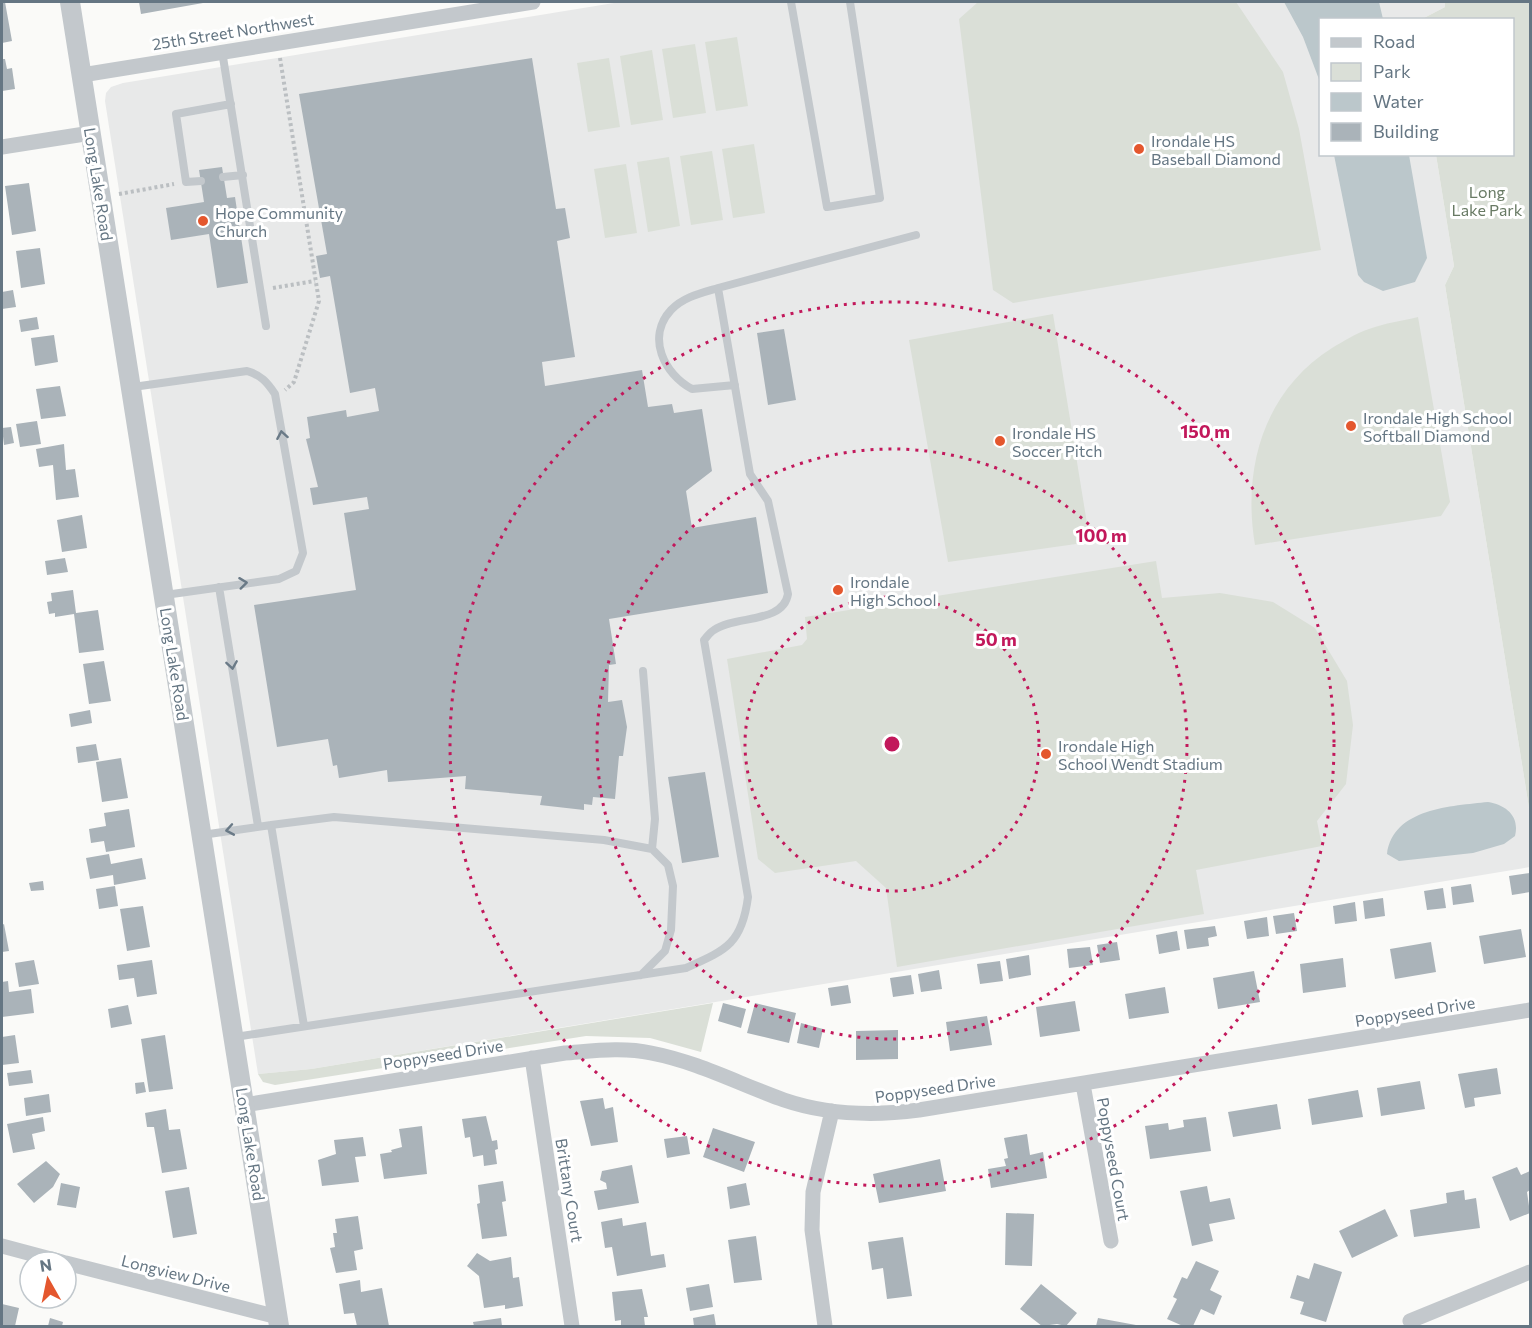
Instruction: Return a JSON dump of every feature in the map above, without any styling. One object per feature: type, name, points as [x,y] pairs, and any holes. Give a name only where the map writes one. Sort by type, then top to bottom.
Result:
[{"type":"street","name":"Long Lake Road","points":[[70,2],[279,1322]]},
{"type":"street","name":"25th Street Northwest","points":[[82,75],[533,2]]},
{"type":"street","points":[[2,147],[91,133]]},
{"type":"street","name":"Poppyseed Drive","points":[[244,1105],[532,1058],[608,1050],[649,1053],[700,1065],[785,1100],[832,1111],[870,1115],[901,1113],[1530,1010]]},
{"type":"street","name":"Brittany Court","points":[[532,1058],[572,1326]]},
{"type":"street","name":"Poppyseed Court","points":[[1083,1083],[1111,1241]]},
{"type":"street","points":[[825,1326],[815,1264],[813,1191],[832,1111]]},
{"type":"street","name":"Longview Drive","points":[[2,1246],[18,1250]]},
{"type":"street","name":"Longview Drive","points":[[78,1266],[279,1322]]},
{"type":"street","points":[[1410,1321],[1530,1272]]},
{"type":"lane","points":[[791,2],[827,207],[880,198],[850,2]]},
{"type":"lane","points":[[222,51],[266,326]]},
{"type":"lane","points":[[201,181],[186,182],[176,114],[231,104]]},
{"type":"lane","points":[[223,177],[243,174]]},
{"type":"lane","points":[[735,385],[692,389],[671,374],[660,349],[659,339],[662,323],[671,310],[685,299],[718,288],[916,235]]},
{"type":"lane","points":[[234,1037],[686,968],[722,952],[739,932],[746,915],[748,897],[704,640],[714,630],[730,623],[776,611],[783,606],[788,594],[768,501],[750,474],[718,288]]},
{"type":"lane","points":[[131,387],[247,371],[259,374],[267,381],[276,398],[303,553],[296,571],[279,579],[164,595]]},
{"type":"lane","points":[[219,587],[258,826]]},
{"type":"lane","points":[[642,671],[655,819],[652,849]]},
{"type":"lane","points":[[202,835],[334,816],[604,840],[652,849],[668,865],[673,886],[671,930],[665,951],[641,976]]},
{"type":"lane","points":[[272,825],[304,1026]]},
{"type":"path","points":[[276,398],[294,382],[319,301],[278,42]]},
{"type":"path","points":[[101,197],[186,182]]},
{"type":"path","points":[[261,290],[315,281]]},
{"type":"shaded area","name":"Irondale High School","points":[[620,2],[1445,2],[1445,7],[1424,18],[1319,18],[1319,156],[1436,156],[1454,266],[1445,285],[1530,814],[1530,867],[311,1069],[258,1074],[105,101],[106,93],[111,87],[123,83]]},
{"type":"green space","name":"Irondale HS Baseball Diamond","points":[[978,2],[1236,2],[1283,72],[1299,129],[1321,250],[1013,303],[993,290],[959,19]]},
{"type":"green space","name":"Long Lake Park","points":[[1445,2],[1530,2],[1530,814],[1445,285],[1454,266],[1436,156],[1514,156],[1514,18],[1424,18],[1445,7]]},
{"type":"green space","points":[[737,37],[748,106],[716,111],[705,42]]},
{"type":"green space","points":[[695,44],[706,113],[673,118],[662,49]]},
{"type":"green space","points":[[652,50],[663,120],[631,125],[620,56]]},
{"type":"green space","points":[[609,58],[620,127],[588,132],[577,63]]},
{"type":"green space","points":[[754,144],[765,213],[733,218],[722,149]]},
{"type":"green space","points":[[712,151],[723,220],[691,225],[680,156]]},
{"type":"green space","points":[[669,157],[680,226],[648,232],[637,162]]},
{"type":"green space","points":[[626,164],[637,233],[605,238],[594,169]]},
{"type":"green space","name":"Irondale HS Soccer Pitch","points":[[1053,314],[1090,542],[948,562],[909,340]]},
{"type":"green space","name":"Irondale High School Softball Diamond","points":[[1418,317],[1450,502],[1441,516],[1255,545],[1252,488],[1256,460],[1263,434],[1274,409],[1289,386],[1309,366],[1350,337],[1375,327]]},
{"type":"green space","name":"Irondale High School Wendt Stadium","points":[[1156,561],[1162,598],[1220,593],[1273,602],[1315,628],[1347,681],[1353,725],[1346,784],[1317,821],[1322,846],[1196,870],[1204,914],[897,967],[886,888],[856,861],[775,873],[758,859],[727,659],[802,645],[807,639],[805,617]]},
{"type":"green space","points":[[713,1003],[701,1052],[650,1038],[586,1036],[275,1085],[263,1082],[258,1074],[311,1069]]},
{"type":"water","points":[[1284,2],[1379,2],[1383,18],[1319,18],[1319,79],[1303,37]]},
{"type":"water","points":[[1334,156],[1409,156],[1427,258],[1415,282],[1383,291],[1364,282],[1358,275]]},
{"type":"water","points":[[1488,802],[1506,809],[1513,817],[1515,836],[1504,844],[1473,853],[1399,861],[1387,854],[1392,839],[1400,827],[1412,818],[1442,808]]},
{"type":"building","points":[[2,2],[5,2],[12,41],[2,43]]},
{"type":"building","points":[[139,2],[203,2],[203,3],[141,14]]},
{"type":"building","points":[[532,58],[556,209],[565,208],[570,238],[557,241],[575,357],[542,362],[545,386],[642,370],[648,407],[672,404],[674,413],[702,409],[712,471],[686,491],[692,528],[756,517],[768,593],[609,619],[616,664],[609,665],[608,702],[622,700],[627,727],[623,756],[619,756],[615,799],[593,797],[592,805],[584,804],[584,810],[540,805],[542,796],[465,789],[466,776],[388,782],[387,770],[339,778],[337,765],[333,766],[328,739],[277,747],[254,605],[356,590],[344,513],[369,509],[367,497],[313,505],[310,488],[318,487],[306,439],[310,438],[307,417],[346,410],[347,417],[379,411],[375,388],[350,393],[330,276],[320,278],[316,256],[327,254],[299,94]]},
{"type":"building","points":[[2,59],[5,59],[7,69],[12,68],[15,89],[2,91]]},
{"type":"building","name":"Hope Community Church","points":[[222,167],[227,198],[235,197],[248,283],[217,288],[209,234],[171,240],[166,208],[204,202],[199,170]]},
{"type":"building","points":[[29,183],[36,231],[12,235],[5,186]]},
{"type":"building","points":[[40,248],[45,284],[21,288],[16,251]]},
{"type":"building","points":[[13,290],[16,307],[2,309],[2,292]]},
{"type":"building","points":[[37,317],[39,329],[21,332],[19,320]]},
{"type":"building","points":[[784,329],[796,400],[768,405],[757,333]]},
{"type":"building","points":[[54,335],[58,362],[35,366],[31,338]]},
{"type":"building","points":[[60,386],[66,416],[41,419],[36,389]]},
{"type":"building","points":[[37,421],[41,444],[20,447],[16,424]]},
{"type":"building","points":[[11,427],[14,443],[4,445],[2,428]]},
{"type":"building","points":[[64,444],[66,470],[75,469],[79,497],[56,500],[53,465],[39,467],[36,449]]},
{"type":"building","points":[[82,515],[87,548],[62,552],[57,520]]},
{"type":"building","points":[[65,558],[68,572],[47,575],[45,561]]},
{"type":"building","points":[[73,590],[76,613],[98,610],[104,650],[79,653],[74,614],[55,617],[55,613],[49,614],[47,602],[52,601],[51,593]]},
{"type":"building","points":[[104,661],[111,701],[89,704],[83,664]]},
{"type":"building","points":[[90,710],[92,723],[71,727],[69,714]]},
{"type":"building","points":[[96,744],[99,760],[78,763],[76,747]]},
{"type":"building","points":[[121,758],[128,798],[102,802],[96,762]]},
{"type":"building","points":[[705,772],[719,857],[682,863],[668,777]]},
{"type":"building","points":[[129,809],[135,847],[106,852],[104,841],[91,843],[89,829],[106,826],[104,813]]},
{"type":"building","points":[[109,854],[111,864],[142,858],[146,879],[114,885],[113,875],[90,879],[86,858]]},
{"type":"building","points":[[1530,873],[1530,892],[1512,895],[1509,876]]},
{"type":"building","points":[[43,881],[44,890],[31,891],[29,883]]},
{"type":"building","points":[[1471,884],[1474,902],[1453,905],[1451,887]]},
{"type":"building","points":[[115,886],[118,906],[99,909],[96,889]]},
{"type":"building","points":[[1443,888],[1446,908],[1427,910],[1424,891]]},
{"type":"building","points":[[1383,898],[1385,916],[1365,919],[1363,901]]},
{"type":"building","points":[[1355,902],[1357,921],[1335,924],[1333,906]]},
{"type":"building","points":[[143,906],[150,947],[127,951],[120,909]]},
{"type":"building","points":[[1294,913],[1297,931],[1276,934],[1273,916]]},
{"type":"building","points":[[1267,917],[1269,936],[1247,939],[1244,921]]},
{"type":"building","points":[[4,924],[9,951],[2,952],[2,925]]},
{"type":"building","points":[[1215,926],[1217,936],[1208,938],[1209,946],[1187,949],[1184,930]]},
{"type":"building","points":[[1521,929],[1526,957],[1484,964],[1479,936]]},
{"type":"building","points":[[1177,931],[1180,950],[1159,954],[1156,935]]},
{"type":"building","points":[[1117,942],[1120,960],[1100,963],[1097,945]]},
{"type":"building","points":[[1431,942],[1436,972],[1395,979],[1390,949]]},
{"type":"building","points":[[1090,947],[1093,965],[1069,968],[1067,949]]},
{"type":"building","points":[[1029,955],[1031,975],[1009,979],[1006,959]]},
{"type":"building","points":[[1343,958],[1346,987],[1303,993],[1300,964]]},
{"type":"building","points":[[34,960],[39,984],[19,987],[15,963]]},
{"type":"building","points":[[152,960],[157,994],[137,997],[134,978],[119,980],[117,965]]},
{"type":"building","points":[[1000,961],[1003,981],[980,984],[977,964]]},
{"type":"building","points":[[939,970],[942,989],[921,992],[918,974]]},
{"type":"building","points":[[1254,971],[1260,1002],[1218,1009],[1213,978]]},
{"type":"building","points":[[911,975],[914,994],[893,997],[890,978]]},
{"type":"building","points":[[8,981],[9,992],[31,989],[34,1013],[2,1017],[2,982]]},
{"type":"building","points":[[848,985],[851,1003],[831,1006],[828,988]]},
{"type":"building","points":[[1165,987],[1169,1013],[1129,1019],[1125,994]]},
{"type":"building","points":[[1075,1001],[1080,1031],[1040,1037],[1036,1007]]},
{"type":"building","points":[[723,1003],[746,1009],[741,1028],[718,1021]]},
{"type":"building","points":[[755,1003],[796,1013],[789,1043],[747,1033]]},
{"type":"building","points":[[128,1005],[132,1024],[111,1028],[108,1009]]},
{"type":"building","points":[[987,1016],[992,1045],[950,1051],[946,1022]]},
{"type":"building","points":[[801,1023],[823,1029],[819,1048],[797,1043]]},
{"type":"building","points":[[898,1030],[898,1059],[856,1060],[856,1031]]},
{"type":"building","points":[[15,1035],[19,1063],[2,1065],[2,1037]]},
{"type":"building","points":[[165,1035],[173,1089],[149,1092],[141,1039]]},
{"type":"building","points":[[1497,1068],[1501,1094],[1474,1098],[1475,1106],[1465,1108],[1458,1074]]},
{"type":"building","points":[[31,1070],[33,1083],[9,1086],[7,1073]]},
{"type":"building","points":[[1420,1081],[1425,1109],[1381,1116],[1377,1088]]},
{"type":"building","points":[[144,1082],[146,1092],[136,1094],[135,1083]]},
{"type":"building","points":[[1358,1090],[1363,1117],[1312,1125],[1308,1099]]},
{"type":"building","points":[[49,1094],[51,1112],[26,1116],[24,1098]]},
{"type":"building","points":[[603,1098],[605,1109],[613,1107],[618,1142],[591,1146],[580,1101]]},
{"type":"building","points":[[1277,1104],[1281,1129],[1233,1137],[1228,1112]]},
{"type":"building","points":[[166,1109],[169,1130],[180,1129],[187,1169],[162,1173],[154,1127],[147,1127],[145,1113]]},
{"type":"building","points":[[486,1116],[492,1141],[497,1140],[498,1149],[495,1150],[497,1164],[484,1166],[483,1155],[473,1157],[470,1137],[465,1138],[462,1119]]},
{"type":"building","points":[[43,1117],[45,1131],[32,1134],[35,1149],[13,1153],[7,1124]]},
{"type":"building","points":[[1206,1117],[1211,1151],[1150,1159],[1145,1126],[1168,1123],[1169,1130],[1184,1127],[1183,1120]]},
{"type":"building","points":[[422,1126],[427,1174],[384,1179],[380,1154],[402,1147],[399,1129]]},
{"type":"building","points":[[713,1128],[755,1142],[744,1172],[703,1157]]},
{"type":"building","points":[[1027,1134],[1030,1155],[1043,1152],[1047,1178],[991,1188],[988,1169],[1006,1166],[1004,1159],[1008,1158],[1004,1138]]},
{"type":"building","points":[[687,1136],[690,1154],[667,1158],[664,1139]]},
{"type":"building","points":[[363,1137],[366,1156],[355,1157],[359,1182],[322,1186],[318,1160],[336,1154],[334,1140]]},
{"type":"building","points":[[940,1159],[946,1191],[879,1203],[873,1174]]},
{"type":"building","points":[[46,1161],[60,1174],[53,1187],[34,1203],[17,1184]]},
{"type":"building","points":[[632,1165],[639,1203],[598,1210],[594,1191],[607,1189],[606,1183],[600,1180],[602,1171]]},
{"type":"building","points":[[1517,1167],[1521,1175],[1530,1171],[1530,1190],[1527,1192],[1530,1213],[1510,1221],[1492,1177]]},
{"type":"building","points":[[503,1181],[506,1201],[502,1202],[507,1236],[482,1239],[477,1204],[480,1203],[478,1185]]},
{"type":"building","points":[[61,1183],[80,1187],[76,1208],[57,1205]]},
{"type":"building","points":[[746,1183],[750,1205],[730,1209],[727,1187]]},
{"type":"building","points":[[1207,1186],[1210,1202],[1230,1198],[1235,1219],[1209,1224],[1213,1241],[1192,1246],[1180,1191]]},
{"type":"building","points":[[189,1187],[197,1234],[173,1238],[165,1191]]},
{"type":"building","points":[[1464,1190],[1465,1200],[1476,1198],[1480,1228],[1414,1237],[1410,1210],[1447,1203],[1446,1193]]},
{"type":"building","points":[[1385,1209],[1398,1236],[1352,1258],[1339,1231]]},
{"type":"building","points":[[1006,1213],[1034,1214],[1032,1266],[1005,1265]]},
{"type":"building","points":[[358,1216],[363,1249],[354,1251],[357,1270],[336,1273],[330,1248],[335,1247],[333,1233],[337,1233],[335,1219]]},
{"type":"building","points":[[622,1218],[623,1226],[646,1222],[651,1256],[664,1254],[666,1267],[617,1276],[612,1247],[605,1248],[601,1222]]},
{"type":"building","points":[[756,1236],[762,1280],[734,1283],[728,1240]]},
{"type":"building","points":[[903,1237],[912,1296],[887,1299],[883,1268],[872,1270],[868,1242]]},
{"type":"building","points":[[477,1253],[490,1261],[511,1257],[513,1278],[519,1277],[523,1306],[505,1309],[505,1305],[484,1308],[479,1276],[467,1266]]},
{"type":"building","points":[[1196,1261],[1219,1271],[1210,1290],[1222,1296],[1214,1315],[1201,1309],[1193,1326],[1183,1326],[1167,1319],[1177,1299],[1173,1297],[1182,1277],[1187,1279]]},
{"type":"building","points":[[1314,1263],[1342,1272],[1326,1322],[1300,1314],[1304,1302],[1290,1298],[1297,1275],[1309,1279]]},
{"type":"building","points":[[360,1280],[361,1292],[382,1288],[389,1326],[357,1326],[354,1313],[344,1314],[339,1284]]},
{"type":"building","points":[[709,1284],[713,1307],[690,1311],[686,1288]]},
{"type":"building","points":[[1041,1284],[1077,1313],[1066,1326],[1057,1324],[1042,1326],[1020,1309]]},
{"type":"building","points":[[642,1289],[648,1317],[644,1317],[645,1326],[621,1326],[621,1320],[615,1321],[612,1292]]},
{"type":"building","points":[[2,1304],[18,1308],[15,1326],[2,1326]]},
{"type":"building","points":[[714,1314],[716,1326],[694,1326],[693,1318]]},
{"type":"building","points":[[50,1318],[63,1322],[62,1326],[48,1326]]},
{"type":"building","points":[[501,1318],[502,1326],[474,1326],[473,1322]]},
{"type":"building","points":[[1098,1318],[1136,1325],[1136,1326],[1096,1326]]},
{"type":"place","name":"Irondale HS Baseball Diamond","points":[[1139,149]]},
{"type":"place","name":"Hope Community Church","points":[[203,221]]},
{"type":"place","name":"Irondale High School Softball Diamond","points":[[1351,426]]},
{"type":"place","name":"Irondale HS Soccer Pitch","points":[[1000,441]]},
{"type":"place","name":"Irondale High School","points":[[838,590]]},
{"type":"place","name":"Irondale High School Wendt Stadium","points":[[1046,754]]}]
